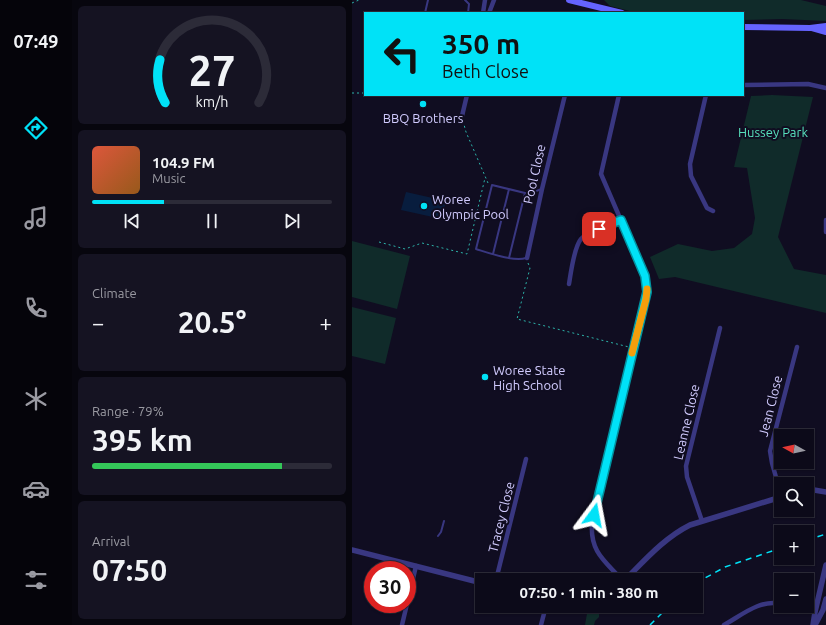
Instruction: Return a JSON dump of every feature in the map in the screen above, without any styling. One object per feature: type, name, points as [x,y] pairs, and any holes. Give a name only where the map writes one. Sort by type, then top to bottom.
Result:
[{"type":"main road","points":[[569,0],[618,12]]},
{"type":"main road","points":[[744,27],[810,28],[826,26]]},
{"type":"main road","points":[[810,28],[826,32]]},
{"type":"street","points":[[483,12],[485,0]]},
{"type":"street","points":[[489,12],[494,0]]},
{"type":"street","points":[[744,85],[808,84],[826,88]]},
{"type":"street","points":[[462,116],[466,96]]},
{"type":"street","name":"Pool Close","points":[[527,258],[565,96]]},
{"type":"street","points":[[616,573],[596,551],[591,534],[592,524],[646,299],[645,276],[601,174],[619,96]]},
{"type":"street","points":[[706,96],[689,170],[707,208],[713,211]]},
{"type":"street","points":[[569,284],[578,245],[581,239],[587,234],[621,220]]},
{"type":"street","points":[[826,220],[826,232]]},
{"type":"street","name":"Leanne Close","points":[[702,521],[687,477],[686,466],[720,328]]},
{"type":"street","name":"Jean Close","points":[[776,477],[770,451],[797,347]]},
{"type":"street","name":"Tracey Close","points":[[498,573],[526,459]]},
{"type":"street","points":[[814,490],[826,492]]},
{"type":"street","points":[[632,573],[665,540],[681,529],[774,498]]},
{"type":"street","points":[[352,550],[396,561]]},
{"type":"street","points":[[814,625],[815,612],[826,565]]},
{"type":"street","points":[[416,566],[475,581]]},
{"type":"street","points":[[814,625],[821,614],[826,600]]},
{"type":"street","points":[[724,625],[758,605],[767,602],[774,603]]},
{"type":"street","points":[[815,612],[821,614]]},
{"type":"street","points":[[402,625],[405,613]]},
{"type":"street","points":[[541,625],[544,613]]},
{"type":"lane","points":[[425,12],[428,0]]},
{"type":"lane","points":[[466,0],[470,6],[468,12]]},
{"type":"lane","points":[[527,258],[509,258],[476,249],[492,185],[525,193],[542,189]]},
{"type":"lane","points":[[493,254],[509,189]]},
{"type":"lane","points":[[509,258],[525,193]]},
{"type":"lane","points":[[438,536],[441,532],[444,521]]},
{"type":"path","points":[[352,3],[359,0]]},
{"type":"path","points":[[352,93],[364,93]]},
{"type":"path","points":[[462,116],[466,132],[485,178],[492,185]]},
{"type":"path","points":[[379,242],[405,249],[422,243],[467,254],[485,178]]},
{"type":"path","points":[[527,258],[530,268],[517,319],[634,348]]},
{"type":"green space","points":[[604,0],[801,0],[826,6],[826,21],[783,19],[744,20],[744,12],[634,12],[610,6]]},
{"type":"green space","name":"Hussey Park","points":[[772,95],[813,97],[778,237],[794,269],[826,275],[826,313],[675,277],[659,279],[650,257],[678,244],[712,251],[734,248],[752,234],[755,218],[747,168],[734,167],[751,96]]},
{"type":"green space","points":[[352,241],[410,256],[397,309],[352,297]]},
{"type":"green space","points":[[352,307],[396,318],[385,364],[352,356]]},
{"type":"green space","points":[[587,613],[599,613],[599,617],[595,621],[594,625],[585,625]]},
{"type":"water","name":"Woree Olympic Pool","points":[[406,192],[446,201],[442,219],[401,210]]},
{"type":"railway","points":[[814,538],[826,534]]},
{"type":"railway","points":[[703,579],[725,567],[774,550]]},
{"type":"railway","points":[[650,625],[662,613]]},
{"type":"slow traffic","points":[[632,353],[646,299],[647,289]]},
{"type":"place","name":"BBQ Brothers","points":[[423,104]]},
{"type":"place","name":"Woree Olympic Pool","points":[[424,206]]},
{"type":"place","name":"Woree State High School","points":[[485,377]]},
{"type":"route","points":[[594,515],[647,292],[645,276],[621,220],[599,229]]}]
